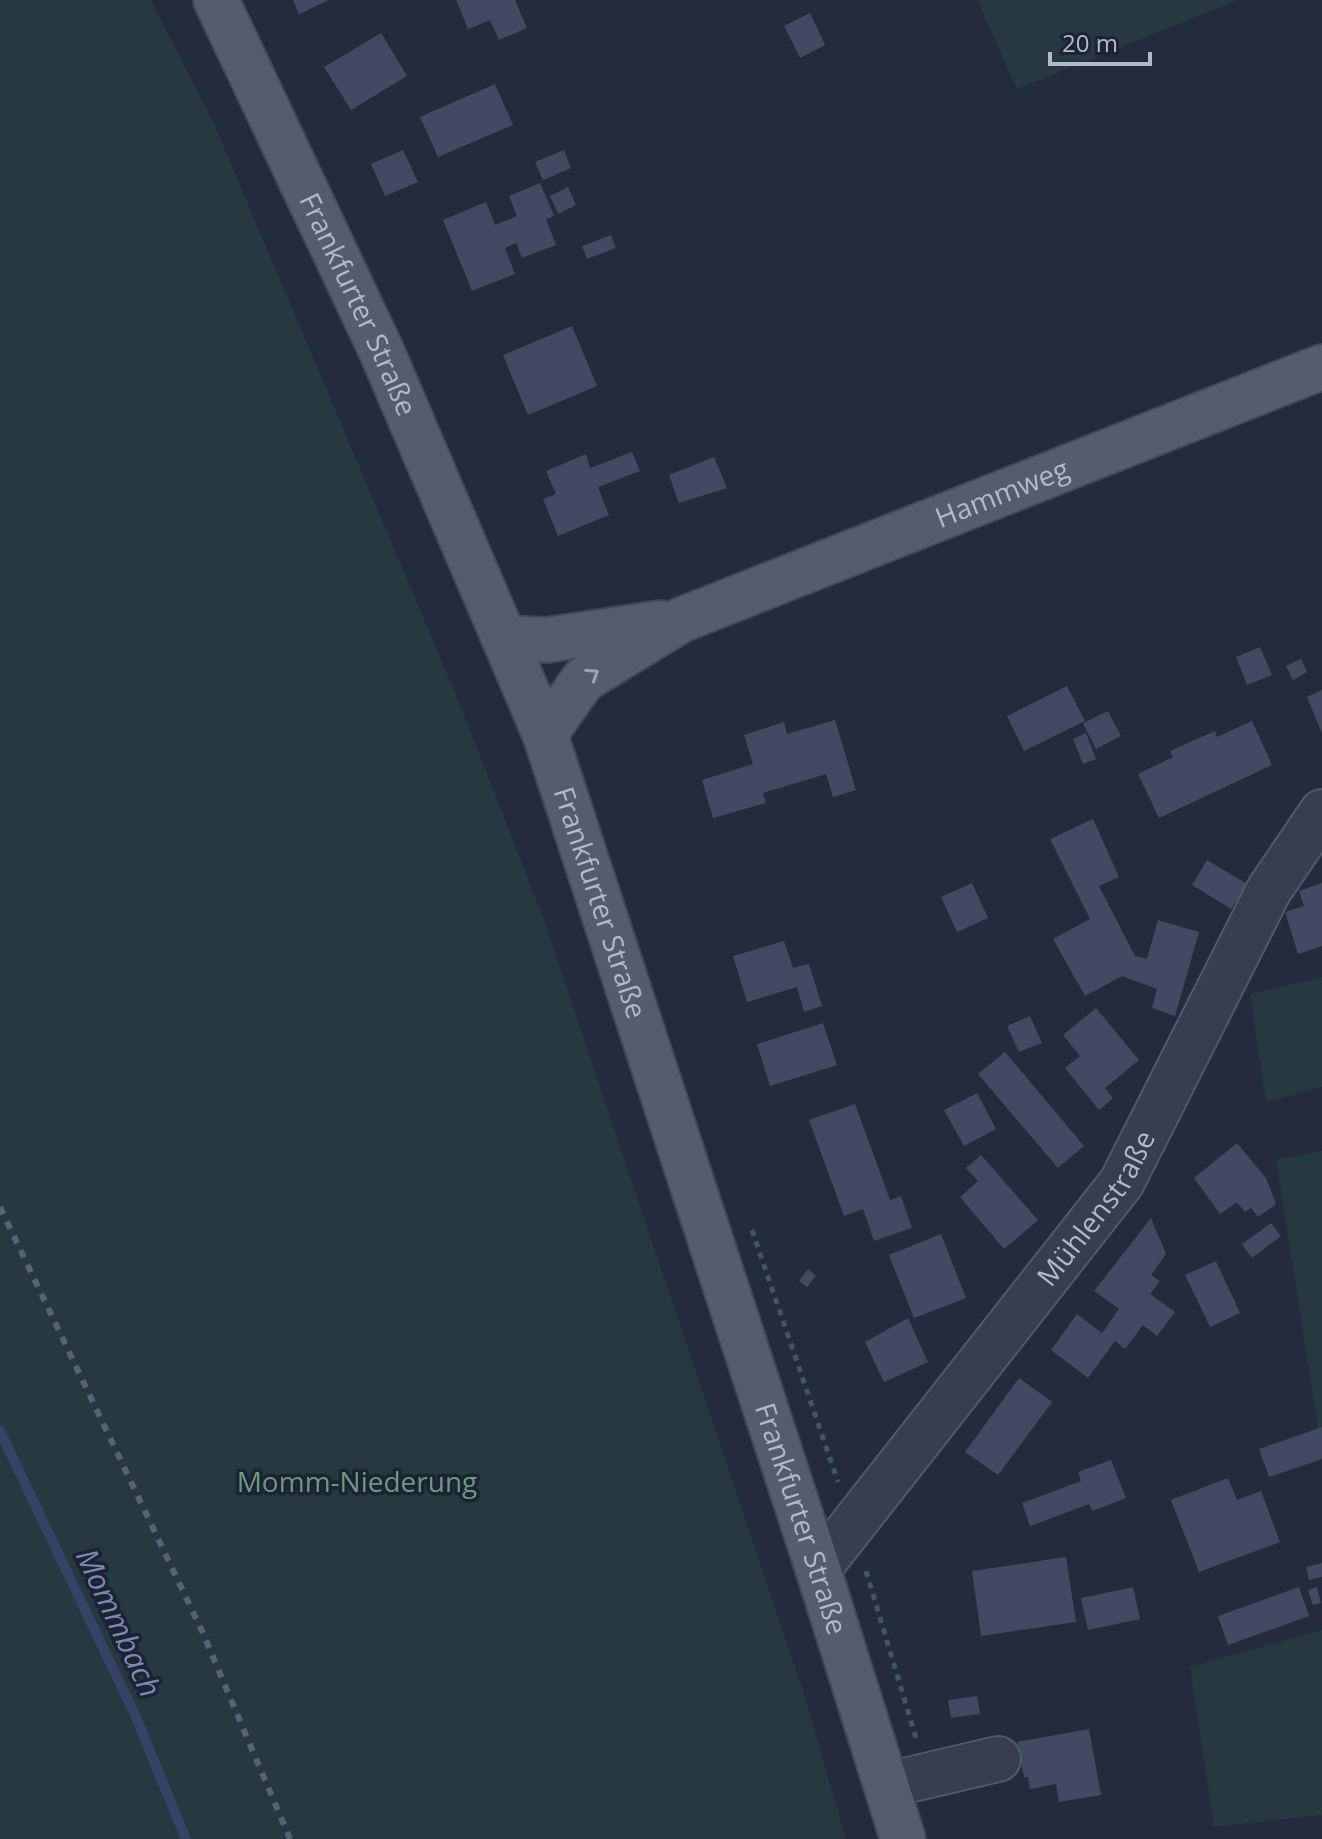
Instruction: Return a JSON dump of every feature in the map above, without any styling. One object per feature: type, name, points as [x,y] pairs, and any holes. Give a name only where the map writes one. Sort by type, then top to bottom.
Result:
[{"type":"main road","name":"Frankfurter Straße","points":[[216,0],[381,350],[545,734],[818,1569],[907,1780],[903,1839]]},
{"type":"main road","name":"Hammweg","points":[[545,734],[583,680],[681,620],[1322,367]]},
{"type":"main road","name":"Hammweg","points":[[504,638],[547,640],[681,620]]},
{"type":"street","name":"Mühlenstraße","points":[[818,1569],[1122,1182],[1269,890],[1322,812]]},
{"type":"street","points":[[907,1780],[998,1759]]},
{"type":"path","points":[[853,1528],[907,1780]]},
{"type":"green space","name":"Momm-Niederung","points":[[0,0],[151,0],[214,124],[457,697],[543,917],[805,1697],[846,1839],[0,1839]]},
{"type":"green space","points":[[977,0],[1238,0],[1017,89]]},
{"type":"green space","points":[[1322,977],[1322,1087],[1266,1102],[1250,994]]},
{"type":"green space","points":[[1322,1151],[1322,1453],[1276,1159]]},
{"type":"green space","points":[[1322,1630],[1322,1815],[1214,1827],[1190,1667]]},
{"type":"building","points":[[293,0],[329,0],[299,14]]},
{"type":"building","points":[[456,0],[515,0],[527,28],[499,40],[490,20],[468,29]]},
{"type":"building","points":[[810,13],[825,45],[800,58],[784,26]]},
{"type":"building","points":[[381,33],[407,76],[351,110],[324,67]]},
{"type":"building","points":[[495,84],[513,125],[438,157],[420,117]]},
{"type":"building","points":[[403,150],[418,182],[385,196],[371,164]]},
{"type":"building","points":[[564,150],[571,168],[543,180],[535,162]]},
{"type":"building","points":[[540,183],[554,216],[546,219],[556,245],[522,258],[516,243],[505,248],[515,274],[472,291],[443,220],[486,202],[495,225],[517,216],[509,196]]},
{"type":"building","points":[[568,187],[576,205],[558,214],[550,196]]},
{"type":"building","points":[[611,235],[616,248],[587,259],[582,246]]},
{"type":"building","points":[[572,326],[597,386],[528,415],[503,355]]},
{"type":"building","points":[[632,452],[640,471],[598,487],[609,515],[558,536],[543,499],[556,494],[546,471],[586,454],[590,468]]},
{"type":"building","points":[[714,457],[727,488],[679,503],[669,475]]},
{"type":"building","points":[[1260,647],[1272,675],[1247,685],[1236,657]]},
{"type":"building","points":[[1301,659],[1307,672],[1293,680],[1286,666]]},
{"type":"building","points":[[1067,686],[1085,721],[1024,751],[1007,716]]},
{"type":"building","points":[[1322,690],[1322,733],[1307,697]]},
{"type":"building","points":[[1108,711],[1121,736],[1096,749],[1083,723]]},
{"type":"building","points":[[835,720],[856,790],[833,797],[826,774],[763,793],[766,803],[713,818],[702,780],[753,764],[744,735],[784,722],[787,734]]},
{"type":"building","points":[[1252,721],[1272,765],[1159,818],[1138,774],[1173,757],[1170,751],[1215,731],[1217,737]]},
{"type":"building","points":[[1086,733],[1096,759],[1083,764],[1073,739]]},
{"type":"building","points":[[1093,819],[1119,877],[1099,886],[1135,956],[1147,959],[1158,920],[1199,932],[1175,1016],[1152,1008],[1157,989],[1122,976],[1085,996],[1053,939],[1090,919],[1050,839]]},
{"type":"building","points":[[1207,860],[1247,884],[1231,909],[1192,885]]},
{"type":"building","points":[[972,883],[988,918],[957,932],[941,897]]},
{"type":"building","points":[[1322,883],[1322,946],[1298,954],[1285,912],[1304,906],[1299,891]]},
{"type":"building","points":[[784,941],[793,968],[809,964],[822,1006],[804,1012],[797,987],[747,1002],[733,956]]},
{"type":"building","points":[[1096,1008],[1139,1060],[1105,1088],[1113,1098],[1099,1110],[1065,1068],[1080,1056],[1063,1035]]},
{"type":"building","points":[[1030,1016],[1042,1043],[1019,1052],[1007,1026]]},
{"type":"building","points":[[823,1023],[837,1065],[770,1086],[757,1044]]},
{"type":"building","points":[[1005,1052],[1084,1146],[1058,1168],[978,1074]]},
{"type":"building","points":[[977,1093],[996,1129],[964,1146],[944,1110]]},
{"type":"building","points":[[855,1104],[890,1200],[901,1196],[912,1228],[874,1241],[863,1209],[844,1216],[809,1120]]},
{"type":"building","points":[[1237,1143],[1266,1178],[1276,1204],[1258,1217],[1251,1208],[1245,1212],[1237,1202],[1220,1214],[1194,1178]]},
{"type":"building","points":[[981,1155],[1038,1220],[1004,1249],[960,1197],[978,1181],[966,1168]]},
{"type":"building","points":[[1151,1218],[1166,1254],[1151,1275],[1160,1281],[1150,1294],[1175,1312],[1157,1336],[1143,1325],[1125,1349],[1115,1341],[1088,1378],[1051,1350],[1077,1314],[1102,1333],[1119,1309],[1094,1291]]},
{"type":"building","points":[[1271,1223],[1281,1236],[1252,1258],[1242,1244]]},
{"type":"building","points":[[941,1234],[966,1298],[914,1318],[889,1255]]},
{"type":"building","points":[[1216,1261],[1240,1313],[1210,1327],[1185,1275]]},
{"type":"building","points":[[808,1269],[816,1276],[807,1287],[799,1281]]},
{"type":"building","points":[[908,1318],[928,1362],[884,1382],[865,1342]]},
{"type":"building","points":[[1019,1378],[1052,1402],[998,1475],[965,1452]]},
{"type":"building","points":[[1322,1427],[1322,1459],[1269,1477],[1259,1449]]},
{"type":"building","points":[[1111,1460],[1126,1498],[1092,1511],[1089,1504],[1030,1526],[1022,1503],[1081,1481],[1078,1472]]},
{"type":"building","points":[[1228,1478],[1237,1500],[1261,1491],[1280,1542],[1199,1572],[1171,1500]]},
{"type":"building","points":[[1066,1557],[1076,1622],[981,1636],[972,1571]]},
{"type":"building","points":[[1322,1563],[1322,1577],[1309,1580],[1306,1567]]},
{"type":"building","points":[[1133,1587],[1140,1619],[1088,1630],[1081,1598]]},
{"type":"building","points":[[1299,1587],[1309,1616],[1228,1645],[1218,1616]]},
{"type":"building","points":[[1317,1587],[1321,1603],[1313,1605],[1308,1590]]},
{"type":"building","points":[[977,1696],[980,1714],[951,1718],[948,1700]]},
{"type":"building","points":[[1089,1729],[1101,1795],[1059,1802],[1056,1784],[1030,1789],[1028,1777],[1024,1777],[1017,1742]]},
{"type":"waterway","name":"Mommbach","points":[[0,1431],[135,1715],[186,1839]]},
{"type":"railway","points":[[0,1207],[202,1631],[290,1839]]}]
